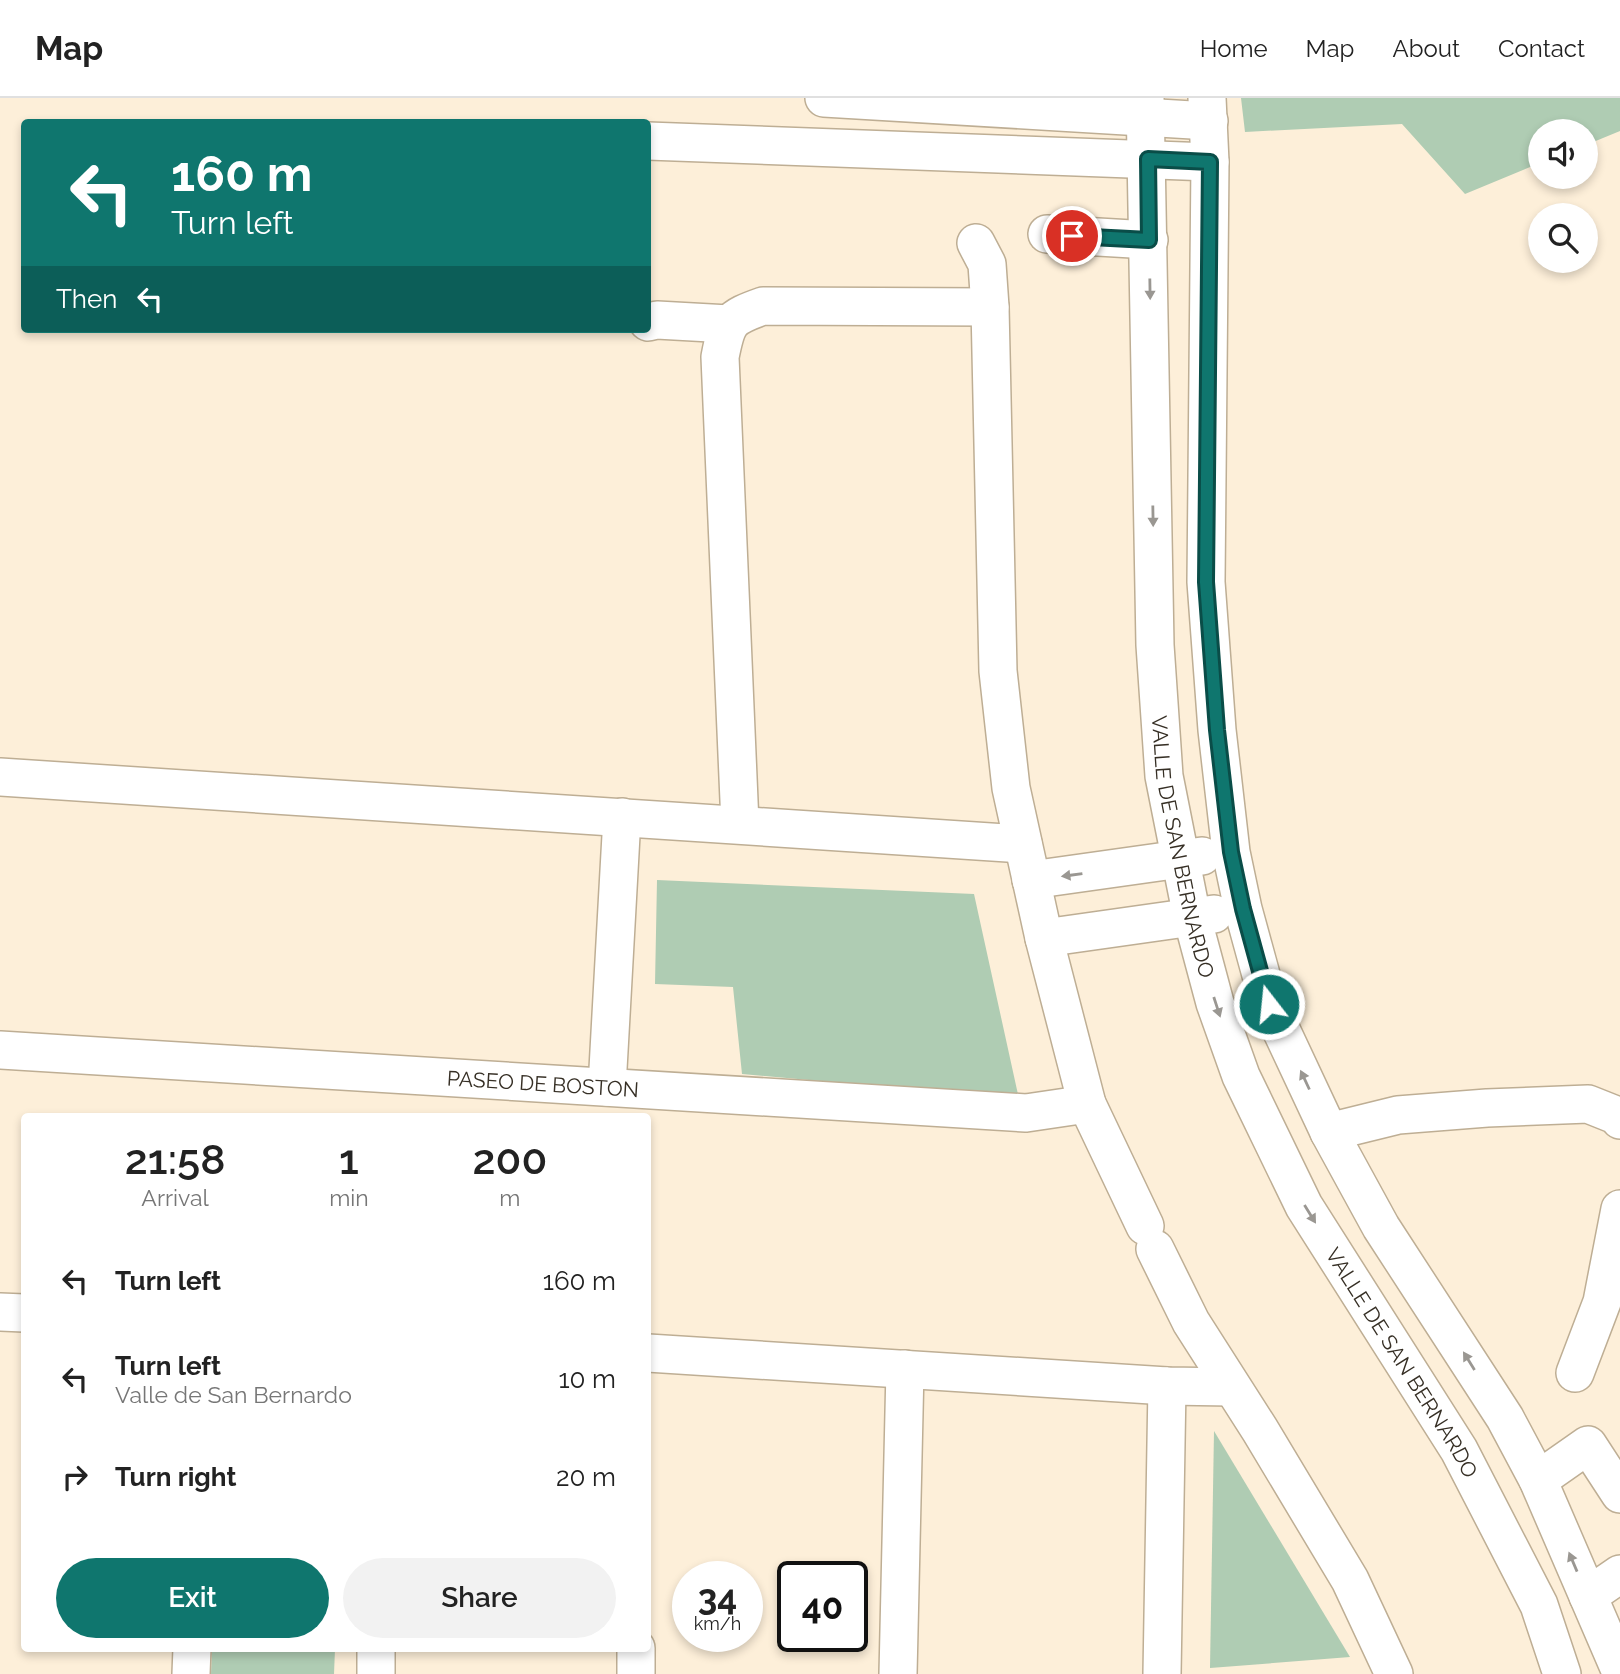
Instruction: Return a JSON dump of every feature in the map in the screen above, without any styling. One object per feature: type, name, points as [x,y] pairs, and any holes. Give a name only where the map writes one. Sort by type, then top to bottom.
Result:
[{"type":"street","points":[[824,98],[1208,110]]},
{"type":"street","name":"VALLE DE SAN BERNARDO","points":[[1146,108],[1155,645],[1164,776],[1192,917],[1215,1003],[1241,1076],[1299,1194],[1459,1450],[1539,1605],[1562,1674]]},
{"type":"street","name":"VALLE DE SAN BERNARDO","points":[[1208,110],[1210,162],[1206,582],[1217,730],[1231,852],[1243,909],[1269,1004],[1329,1132],[1381,1227],[1504,1418],[1538,1479],[1620,1670]]},
{"type":"street","points":[[651,141],[1210,162]]},
{"type":"street","points":[[1047,234],[1149,240]]},
{"type":"street","points":[[976,243],[987,264],[990,307],[998,671],[1011,788],[1044,938],[1087,1104],[1191,1322],[1350,1580],[1394,1674]]},
{"type":"street","points":[[740,824],[720,357],[729,324],[740,314],[763,306],[990,307]]},
{"type":"street","points":[[651,321],[729,324]]},
{"type":"street","points":[[0,777],[1023,844]]},
{"type":"street","points":[[607,1087],[622,817]]},
{"type":"street","points":[[1031,880],[1231,852]]},
{"type":"street","points":[[1044,938],[1243,909]]},
{"type":"street","name":"PASEO DE BOSTON","points":[[0,1051],[1026,1113],[1087,1104]]},
{"type":"street","points":[[1329,1132],[1398,1115],[1487,1108],[1588,1104],[1618,1116],[1620,1120]]},
{"type":"street","points":[[1576,1373],[1602,1302],[1620,1209]]},
{"type":"street","points":[[0,1312],[21,1314]]},
{"type":"street","points":[[651,1353],[1167,1386],[1231,1387]]},
{"type":"street","points":[[898,1674],[905,1369]]},
{"type":"street","points":[[1162,1674],[1167,1386]]},
{"type":"street","points":[[1538,1479],[1588,1446],[1620,1494]]},
{"type":"street","points":[[1588,1596],[1620,1574]]},
{"type":"street","points":[[191,1674],[192,1652]]},
{"type":"street","points":[[376,1652],[376,1674]]},
{"type":"street","points":[[636,1652],[636,1674]]},
{"type":"green space","points":[[1241,98],[1620,98],[1620,131],[1598,140],[1598,119],[1528,119],[1528,168],[1465,194],[1402,124],[1245,132]]},
{"type":"green space","points":[[657,880],[974,894],[1019,1099],[742,1074],[733,987],[655,984]]},
{"type":"green space","points":[[1214,1431],[1350,1657],[1210,1668]]},
{"type":"green space","points":[[212,1652],[335,1652],[334,1674],[211,1674]]},
{"type":"route","points":[[1072,236],[1149,240],[1148,159],[1210,162],[1206,582],[1217,730],[1231,852],[1243,909],[1269,1004]]}]
